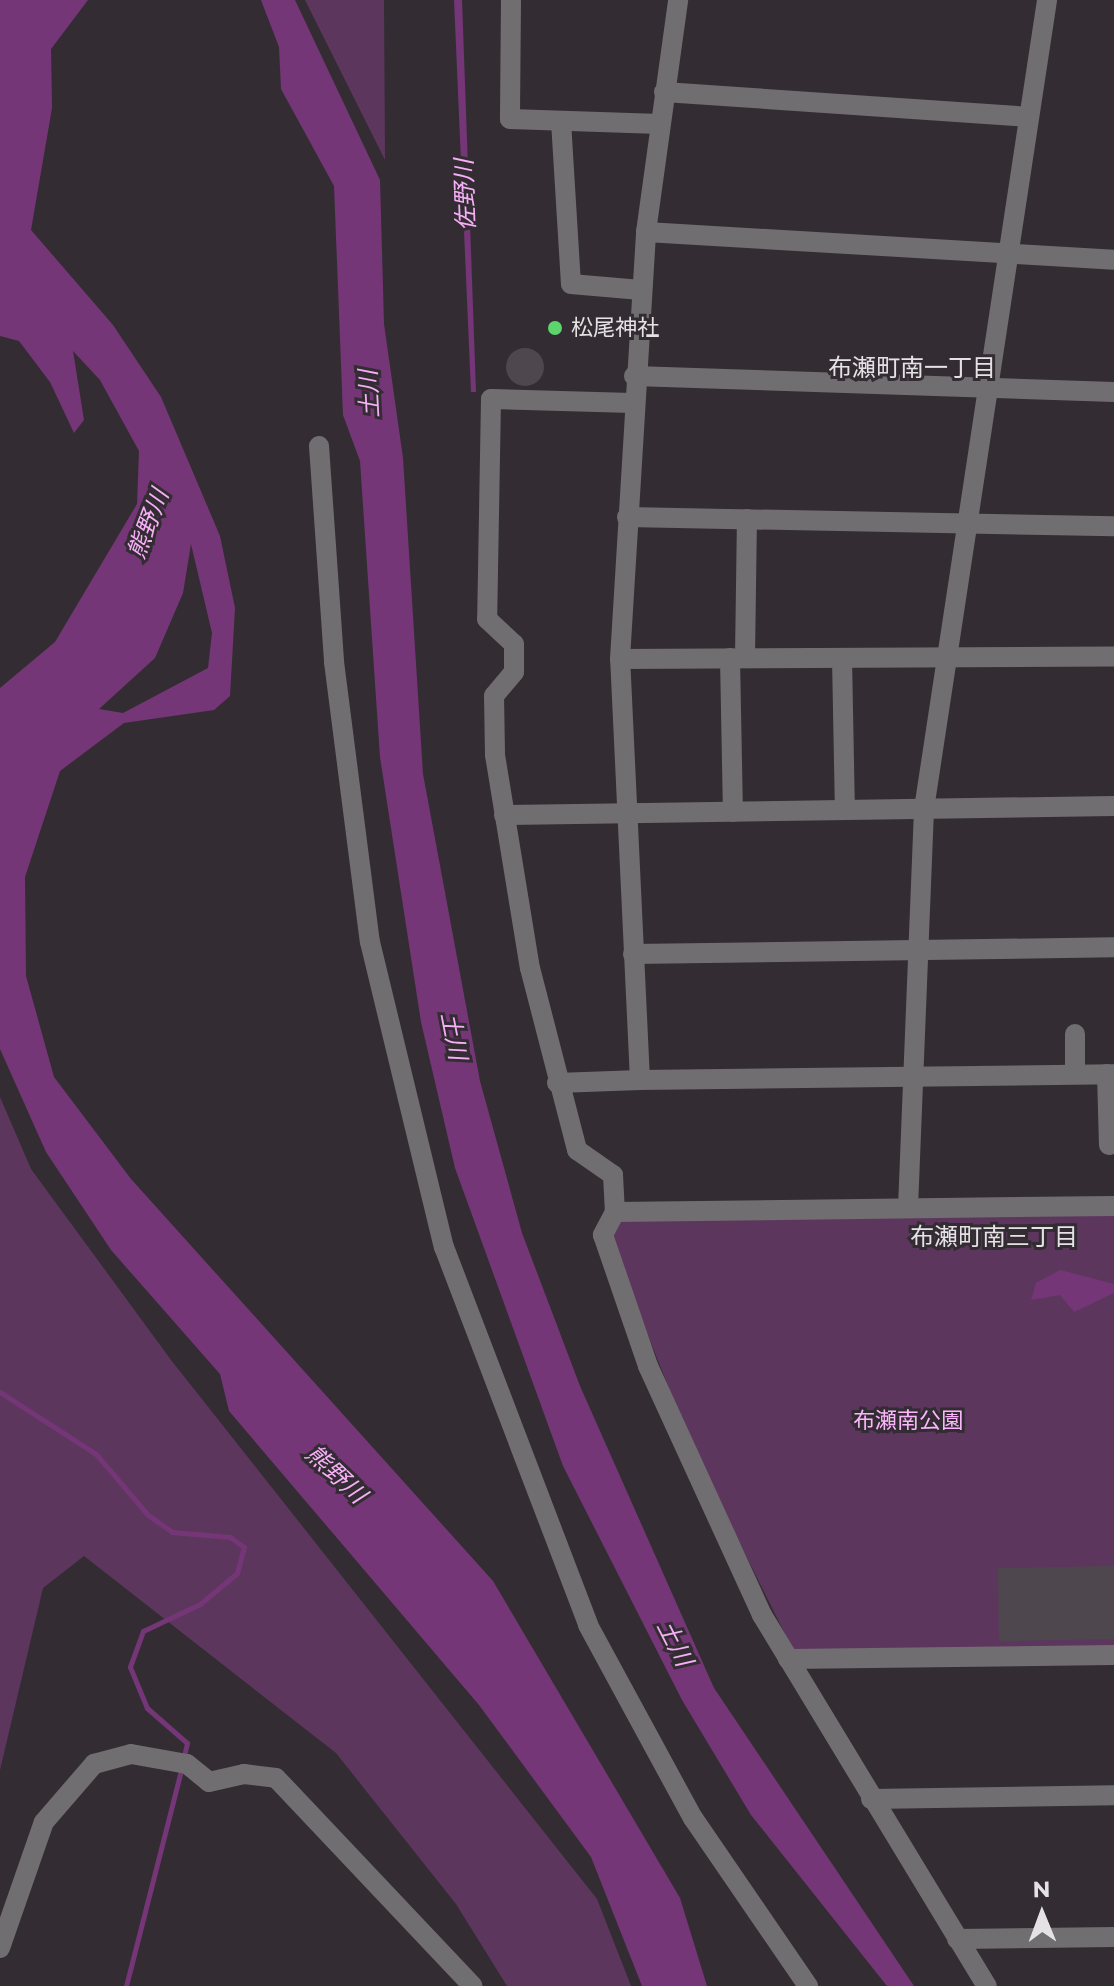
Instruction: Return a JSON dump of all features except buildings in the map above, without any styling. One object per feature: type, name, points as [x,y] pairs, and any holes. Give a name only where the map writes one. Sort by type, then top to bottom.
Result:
[{"type":"street","points":[[511,0],[510,119],[660,124]]},
{"type":"street","points":[[640,1080],[623,813],[620,659],[632,403],[646,232],[678,0]]},
{"type":"street","points":[[908,1208],[924,809],[1047,0]]},
{"type":"street","points":[[664,92],[1028,117]]},
{"type":"street","points":[[561,121],[571,284],[641,290]]},
{"type":"street","points":[[646,232],[1114,260]]},
{"type":"street","points":[[634,376],[1114,392]]},
{"type":"street","points":[[632,403],[491,399],[487,619],[514,644],[514,672],[494,696],[504,815],[557,1083],[577,1150],[613,1175],[615,1212],[603,1235],[645,1343],[788,1659],[987,1986]]},
{"type":"street","points":[[319,446],[334,662],[370,942],[444,1247],[588,1625],[705,1838],[808,1986]]},
{"type":"street","points":[[627,517],[1114,526]]},
{"type":"street","points":[[733,812],[747,519]]},
{"type":"street","points":[[620,659],[1114,656]]},
{"type":"street","points":[[842,658],[845,810]]},
{"type":"street","points":[[504,815],[1114,806]]},
{"type":"street","points":[[633,954],[1114,947]]},
{"type":"street","points":[[1075,1034],[1075,1074]]},
{"type":"street","points":[[557,1083],[1110,1074],[1109,1145]]},
{"type":"street","points":[[615,1212],[1114,1206]]},
{"type":"street","points":[[788,1659],[1114,1655]]},
{"type":"street","points":[[0,1948],[44,1822],[94,1764],[131,1754],[187,1764],[209,1782],[244,1774],[276,1778],[473,1986]]},
{"type":"street","points":[[871,1799],[1114,1795]]},
{"type":"street","points":[[957,1939],[1114,1937]]},
{"type":"green space","points":[[305,0],[384,0],[385,160]]},
{"type":"green space","points":[[0,1097],[31,1169],[171,1360],[597,1899],[631,1986],[507,1986],[456,1904],[336,1753],[84,1556],[43,1588],[0,1770]]},
{"type":"green space","name":"布瀬南公園","points":[[1114,1213],[1114,1647],[793,1650],[692,1447],[609,1236],[623,1218]]},
{"type":"water","name":"熊野川","points":[[0,0],[88,0],[51,49],[52,108],[31,230],[113,325],[161,397],[220,536],[235,608],[230,696],[214,710],[124,723],[60,771],[25,877],[26,976],[54,1077],[131,1179],[493,1581],[680,1898],[707,1986],[642,1986],[591,1857],[479,1705],[229,1411],[220,1374],[111,1250],[46,1152],[0,1049],[0,688],[55,642],[137,504],[139,451],[100,380],[73,351],[84,420],[74,433],[50,382],[19,341],[0,336]],"holes":[[[191,544],[212,633],[208,668],[123,713],[99,709],[155,658],[183,593]]]},
{"type":"water","name":"土川","points":[[261,0],[295,0],[380,180],[384,324],[403,458],[423,774],[480,1081],[522,1233],[580,1386],[714,1688],[914,1986],[887,1986],[751,1815],[682,1700],[563,1466],[455,1168],[421,1022],[380,757],[360,461],[343,415],[334,186],[281,89],[279,47]]},
{"type":"water","name":"佐野川","points":[[454,0],[462,0],[476,392],[471,392]]},
{"type":"water","points":[[1060,1270],[1114,1284],[1114,1293],[1074,1312],[1060,1295],[1031,1300],[1036,1283]]},
{"type":"waterway","points":[[0,1392],[96,1454],[148,1515],[172,1532],[230,1537],[244,1547],[237,1573],[200,1604],[143,1631],[130,1667],[147,1708],[187,1743],[183,1760]]},
{"type":"waterway","points":[[126,1986],[181,1770]]},
{"type":"place","name":"松尾神社","points":[[555,328]]},
{"type":"district","name":"布瀬町南一丁目","points":[[912,368]]},
{"type":"district","name":"布瀬町南三丁目","points":[[994,1237]]}]
